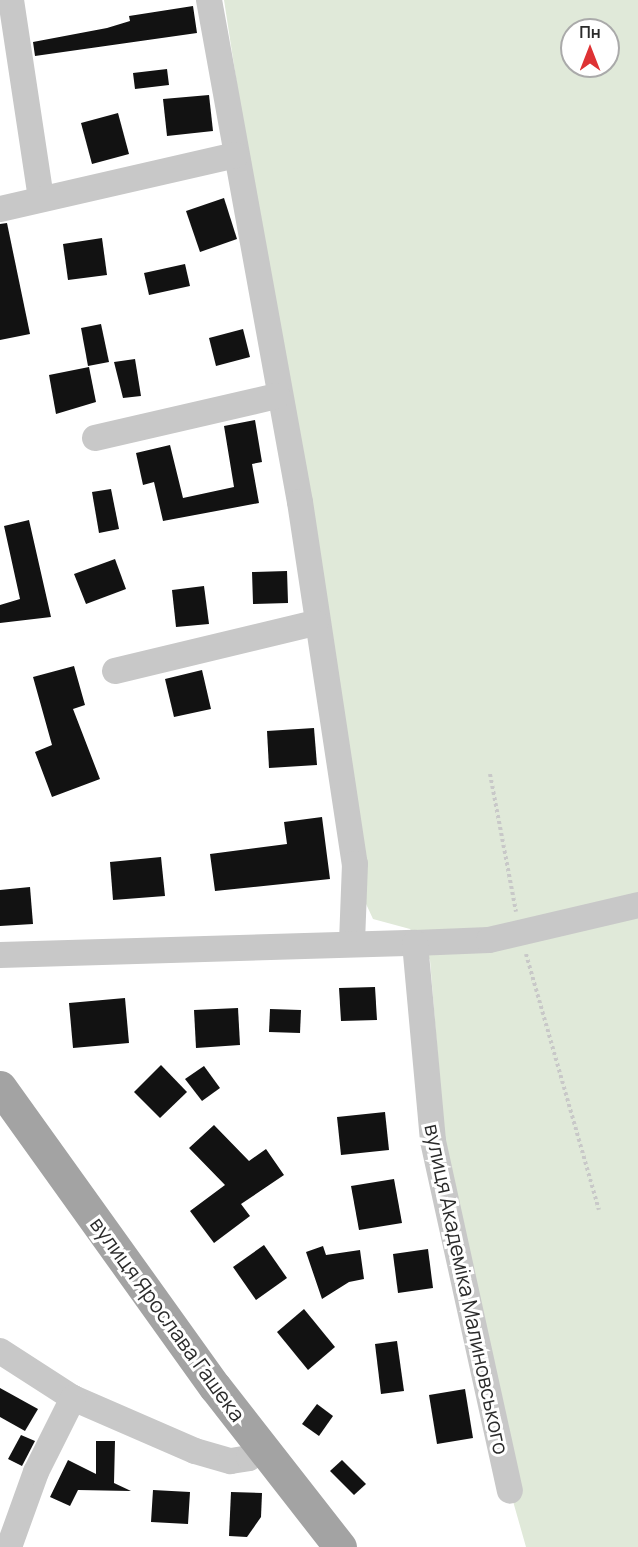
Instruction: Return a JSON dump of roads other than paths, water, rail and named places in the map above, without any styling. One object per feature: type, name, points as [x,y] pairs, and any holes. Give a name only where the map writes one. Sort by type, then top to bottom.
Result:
[{"type":"main road","name":"вулиця Ярослава Гашека","points":[[0,1087],[262,1447],[340,1547]]},
{"type":"street","points":[[11,0],[41,198]]},
{"type":"street","points":[[209,0],[277,396],[300,502],[315,623],[355,864],[352,941]]},
{"type":"street","points":[[0,209],[236,155]]},
{"type":"street","points":[[95,438],[277,396]]},
{"type":"street","points":[[116,671],[315,623]]},
{"type":"street","points":[[0,955],[352,941],[415,943],[520,933],[638,905]]},
{"type":"street","name":"вулиця Академіка Малиновського","points":[[415,943],[433,1141],[510,1491]]},
{"type":"street","points":[[0,1351],[73,1398],[195,1451],[231,1461],[249,1458],[262,1447]]},
{"type":"street","points":[[9,1547],[36,1472],[73,1398]]}]
